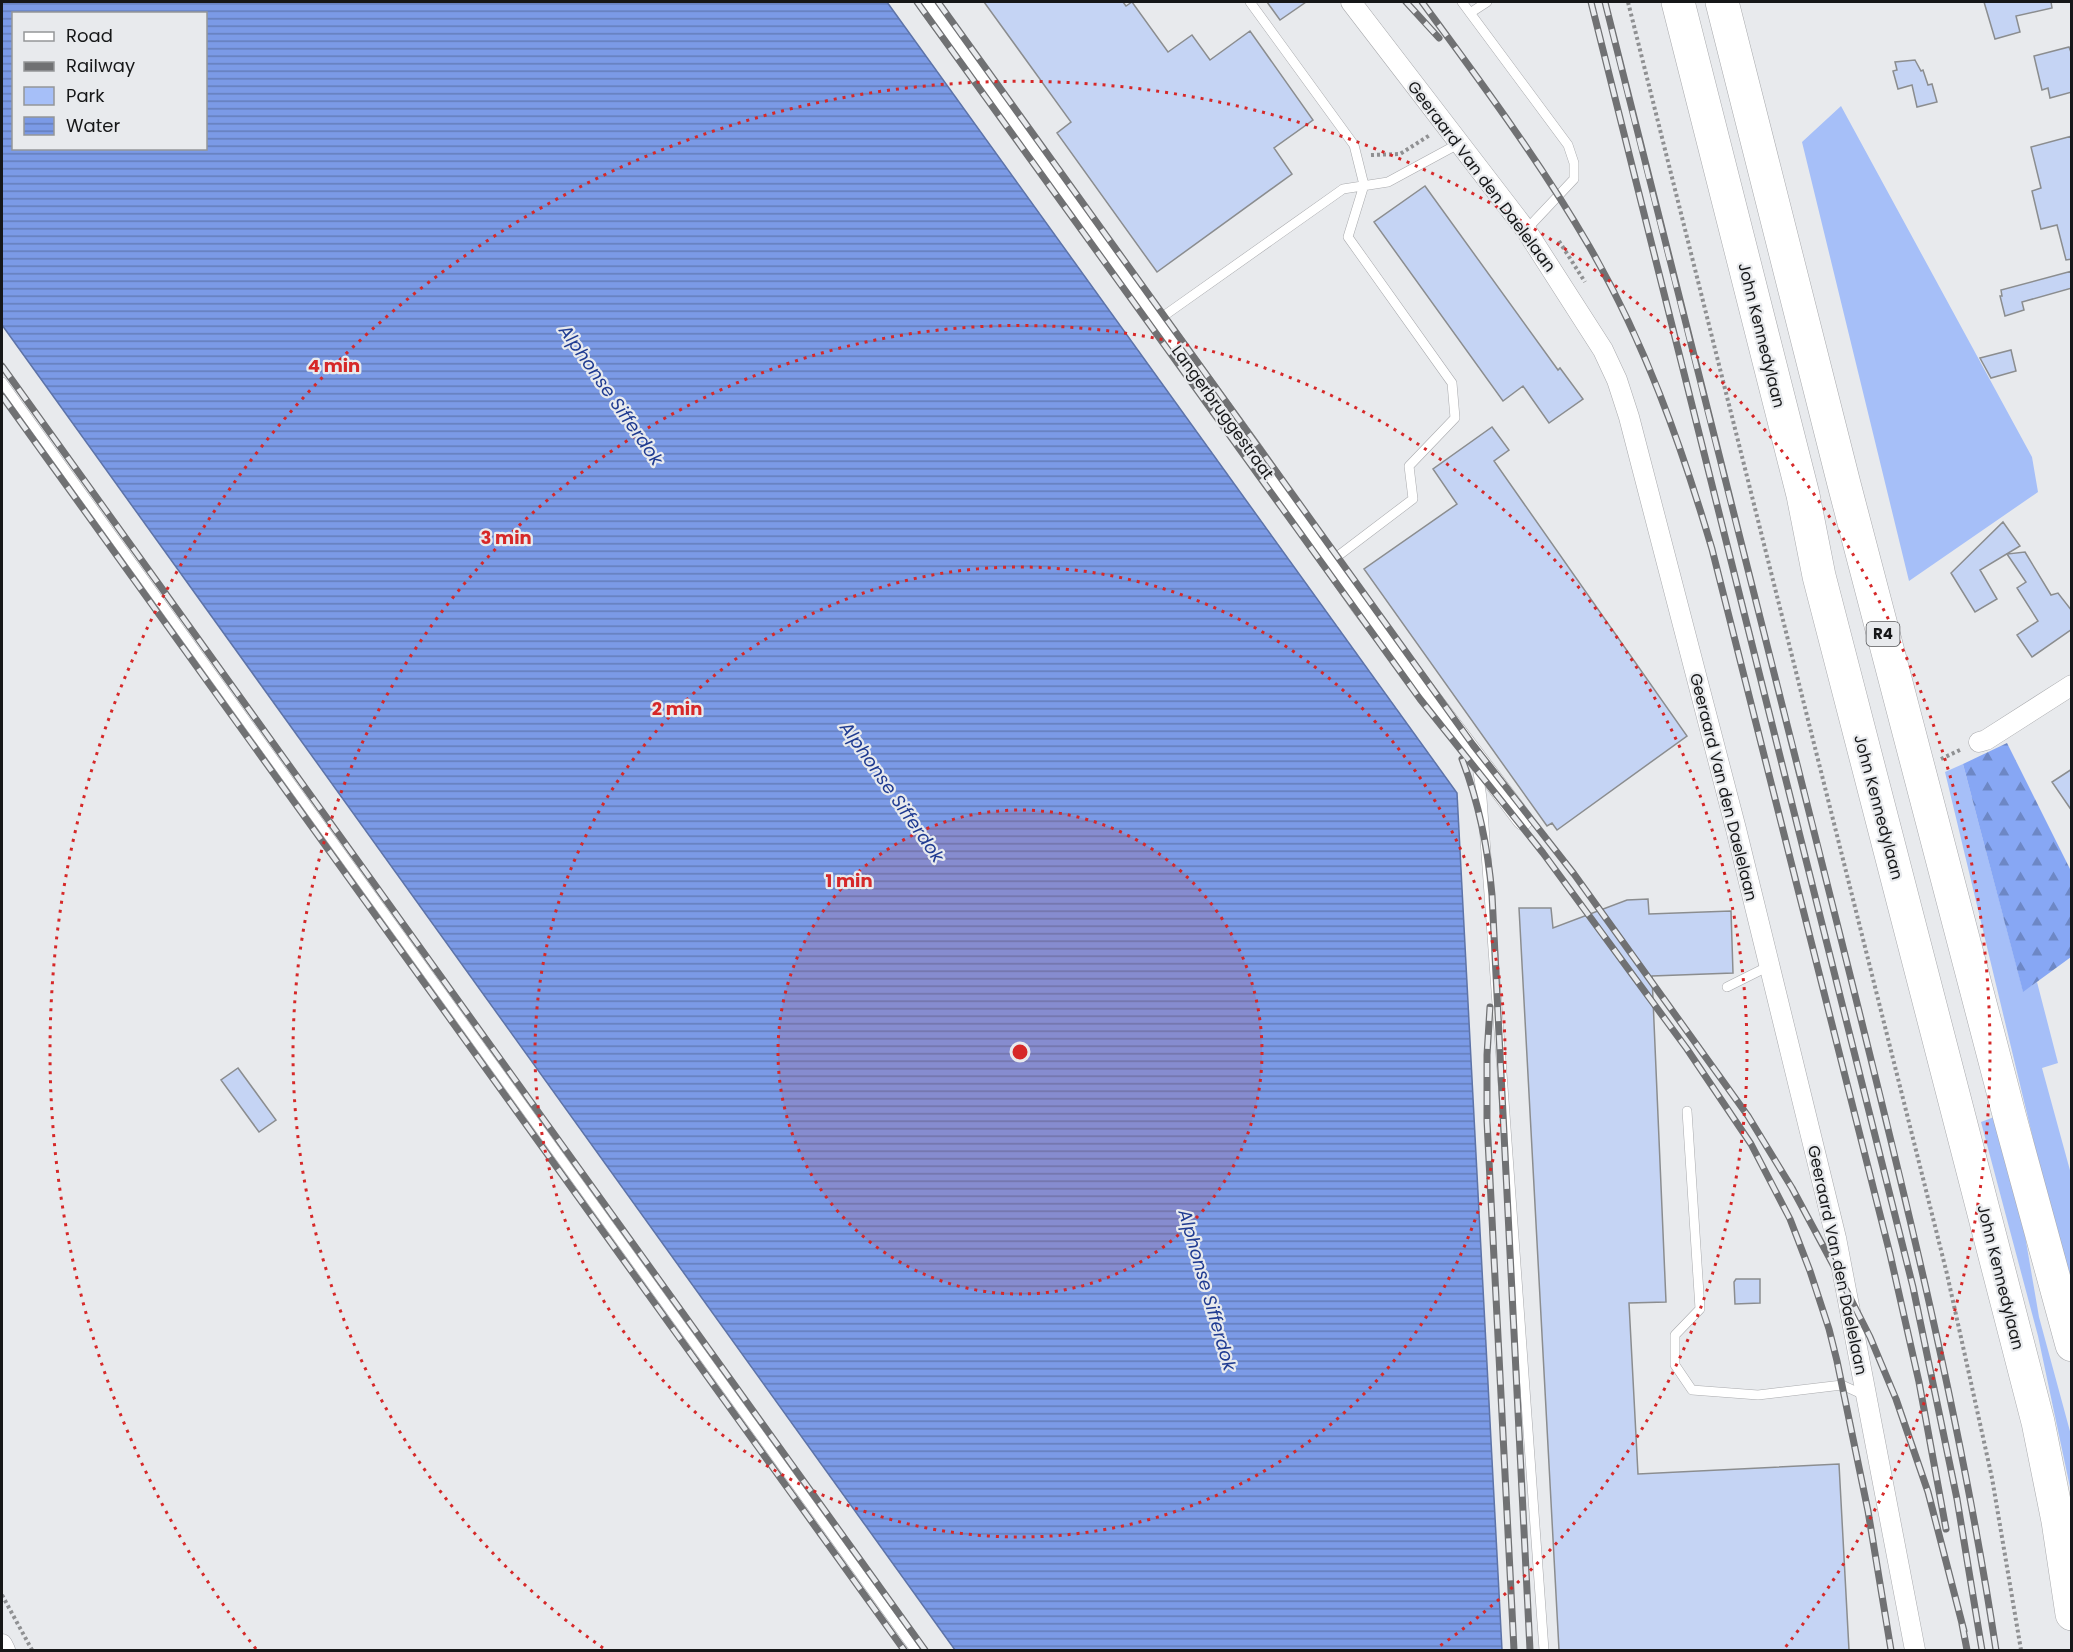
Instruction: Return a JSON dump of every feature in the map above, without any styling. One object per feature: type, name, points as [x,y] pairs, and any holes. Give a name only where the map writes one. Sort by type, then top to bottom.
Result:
[{"type":"highway","name":"John Kennedylaan","points":[[1678,2],[1803,495],[1819,576],[2038,1422],[2058,1521],[2072,1614]]},
{"type":"highway","name":"R4","points":[[1722,2],[1918,769],[2072,1346]]},
{"type":"street","name":"Langerbruggestraat","points":[[926,2],[1158,320],[1330,562],[1523,820]]},
{"type":"street","name":"Geeraard Van den Daelelaan","points":[[1351,2],[1526,230],[1583,316],[1617,380],[1629,417],[1836,1238],[1915,1650]]},
{"type":"street","points":[[1979,742],[1986,740],[2072,685]]},
{"type":"street","points":[[2,1644],[5,1650]]},
{"type":"lane","points":[[1250,2],[1354,145],[1364,185],[1348,237],[1452,383],[1455,418],[1409,466],[1413,499],[1330,562]]},
{"type":"lane","points":[[1462,2],[1568,145],[1575,163],[1574,179],[1526,230]]},
{"type":"lane","points":[[1470,13],[1487,2]]},
{"type":"lane","points":[[1158,320],[1343,189],[1388,182],[1460,143]]},
{"type":"lane","points":[[2,382],[915,1650]]},
{"type":"lane","points":[[1476,758],[1484,821],[1544,1650]]},
{"type":"lane","points":[[1727,987],[1769,966]]},
{"type":"lane","points":[[1687,1111],[1700,1309],[1676,1335],[1676,1365],[1692,1390],[1758,1395],[1842,1385],[1866,1396]]},
{"type":"path","points":[[1628,2],[1947,1274],[1992,1478],[2021,1650]]},
{"type":"path","points":[[1918,769],[1979,742]]},
{"type":"path","points":[[2,1595],[32,1650]]},
{"type":"green space","points":[[1841,106],[2032,457],[2038,492],[1909,581],[1802,142]]},
{"type":"green space","points":[[2007,743],[2071,871],[2071,957],[2023,992],[1963,764]]},
{"type":"green space","points":[[1963,764],[2023,991],[2037,982],[2058,1063],[2042,1068],[2071,1174],[2071,1297],[1945,772]]},
{"type":"green space","points":[[1994,1117],[2022,1218],[2039,1317],[2071,1435],[2071,1492],[2038,1336],[1981,1122]]},
{"type":"water","name":"Alphonse Sifferdok","points":[[2,2],[887,2],[1457,793],[1502,1650],[955,1650],[2,325]]},
{"type":"building","points":[[984,2],[1123,2],[1126,6],[1132,2],[1168,52],[1192,35],[1210,60],[1250,31],[1313,120],[1274,148],[1292,174],[1157,272],[1057,133],[1071,122]]},
{"type":"building","points":[[1267,2],[1306,2],[1280,20]]},
{"type":"building","points":[[1984,2],[2051,2],[2052,8],[2016,16],[2020,32],[1995,39]]},
{"type":"building","points":[[2069,47],[2072,55],[2072,92],[2050,98],[2048,88],[2042,90],[2034,56]]},
{"type":"building","points":[[1915,60],[1921,71],[1923,70],[1928,85],[1932,84],[1937,102],[1917,107],[1912,85],[1898,89],[1893,71],[1897,70],[1895,62]]},
{"type":"building","points":[[2072,136],[2072,259],[2066,260],[2057,225],[2041,229],[2032,191],[2041,188],[2031,147]]},
{"type":"building","points":[[1425,186],[1558,370],[1560,368],[1583,399],[1549,423],[1523,386],[1503,401],[1374,222]]},
{"type":"building","points":[[2072,271],[2072,288],[2022,302],[2024,310],[2005,316],[2000,296],[2002,296],[2001,290]]},
{"type":"building","points":[[2011,350],[2016,371],[1991,378],[1980,358]]},
{"type":"building","points":[[1492,427],[1509,450],[1494,461],[1687,736],[1557,830],[1552,823],[1547,826],[1364,569],[1457,504],[1433,469]]},
{"type":"building","points":[[2003,522],[2020,546],[1980,570],[1997,599],[1975,612],[1951,573]]},
{"type":"building","points":[[2025,552],[2051,595],[2058,593],[2072,611],[2072,629],[2032,657],[2017,635],[2038,621],[2017,588],[2026,582],[2007,554]]},
{"type":"building","points":[[2072,769],[2072,811],[2052,782]]},
{"type":"building","points":[[1648,899],[1649,914],[1731,911],[1733,973],[1652,976],[1666,1302],[1629,1303],[1638,1474],[1839,1464],[1849,1650],[1559,1650],[1519,908],[1551,908],[1553,928],[1627,900]]},
{"type":"building","points":[[238,1068],[276,1120],[259,1132],[221,1080]]},
{"type":"building","points":[[1736,1279],[1760,1279],[1760,1303],[1735,1304],[1734,1282]]},
{"type":"railway","points":[[917,2],[1420,699],[1543,853],[1687,1049],[1751,1144],[1790,1219],[1829,1329],[1868,1511],[1891,1650]]},
{"type":"railway","points":[[938,2],[1473,745],[1574,874],[1748,1116],[1792,1188],[1870,1337],[1896,1399],[1928,1492],[1964,1631]]},
{"type":"railway","points":[[1406,2],[1439,38]]},
{"type":"railway","points":[[1422,2],[1529,152],[1589,246],[1644,356],[1674,432],[1712,549],[1890,1254],[1919,1382],[1946,1529]]},
{"type":"railway","points":[[1591,2],[1913,1287],[1957,1499],[1982,1650]]},
{"type":"railway","points":[[1605,2],[1905,1197],[1946,1377],[1996,1650]]},
{"type":"railway","points":[[2,366],[925,1650]]},
{"type":"railway","points":[[2,396],[904,1650]]},
{"type":"railway","points":[[1462,759],[1482,826],[1492,895],[1530,1650]]},
{"type":"railway","points":[[1490,1007],[1487,1121],[1514,1650]]},
{"type":"railway","points":[[1962,1624],[1967,1650]]}]
